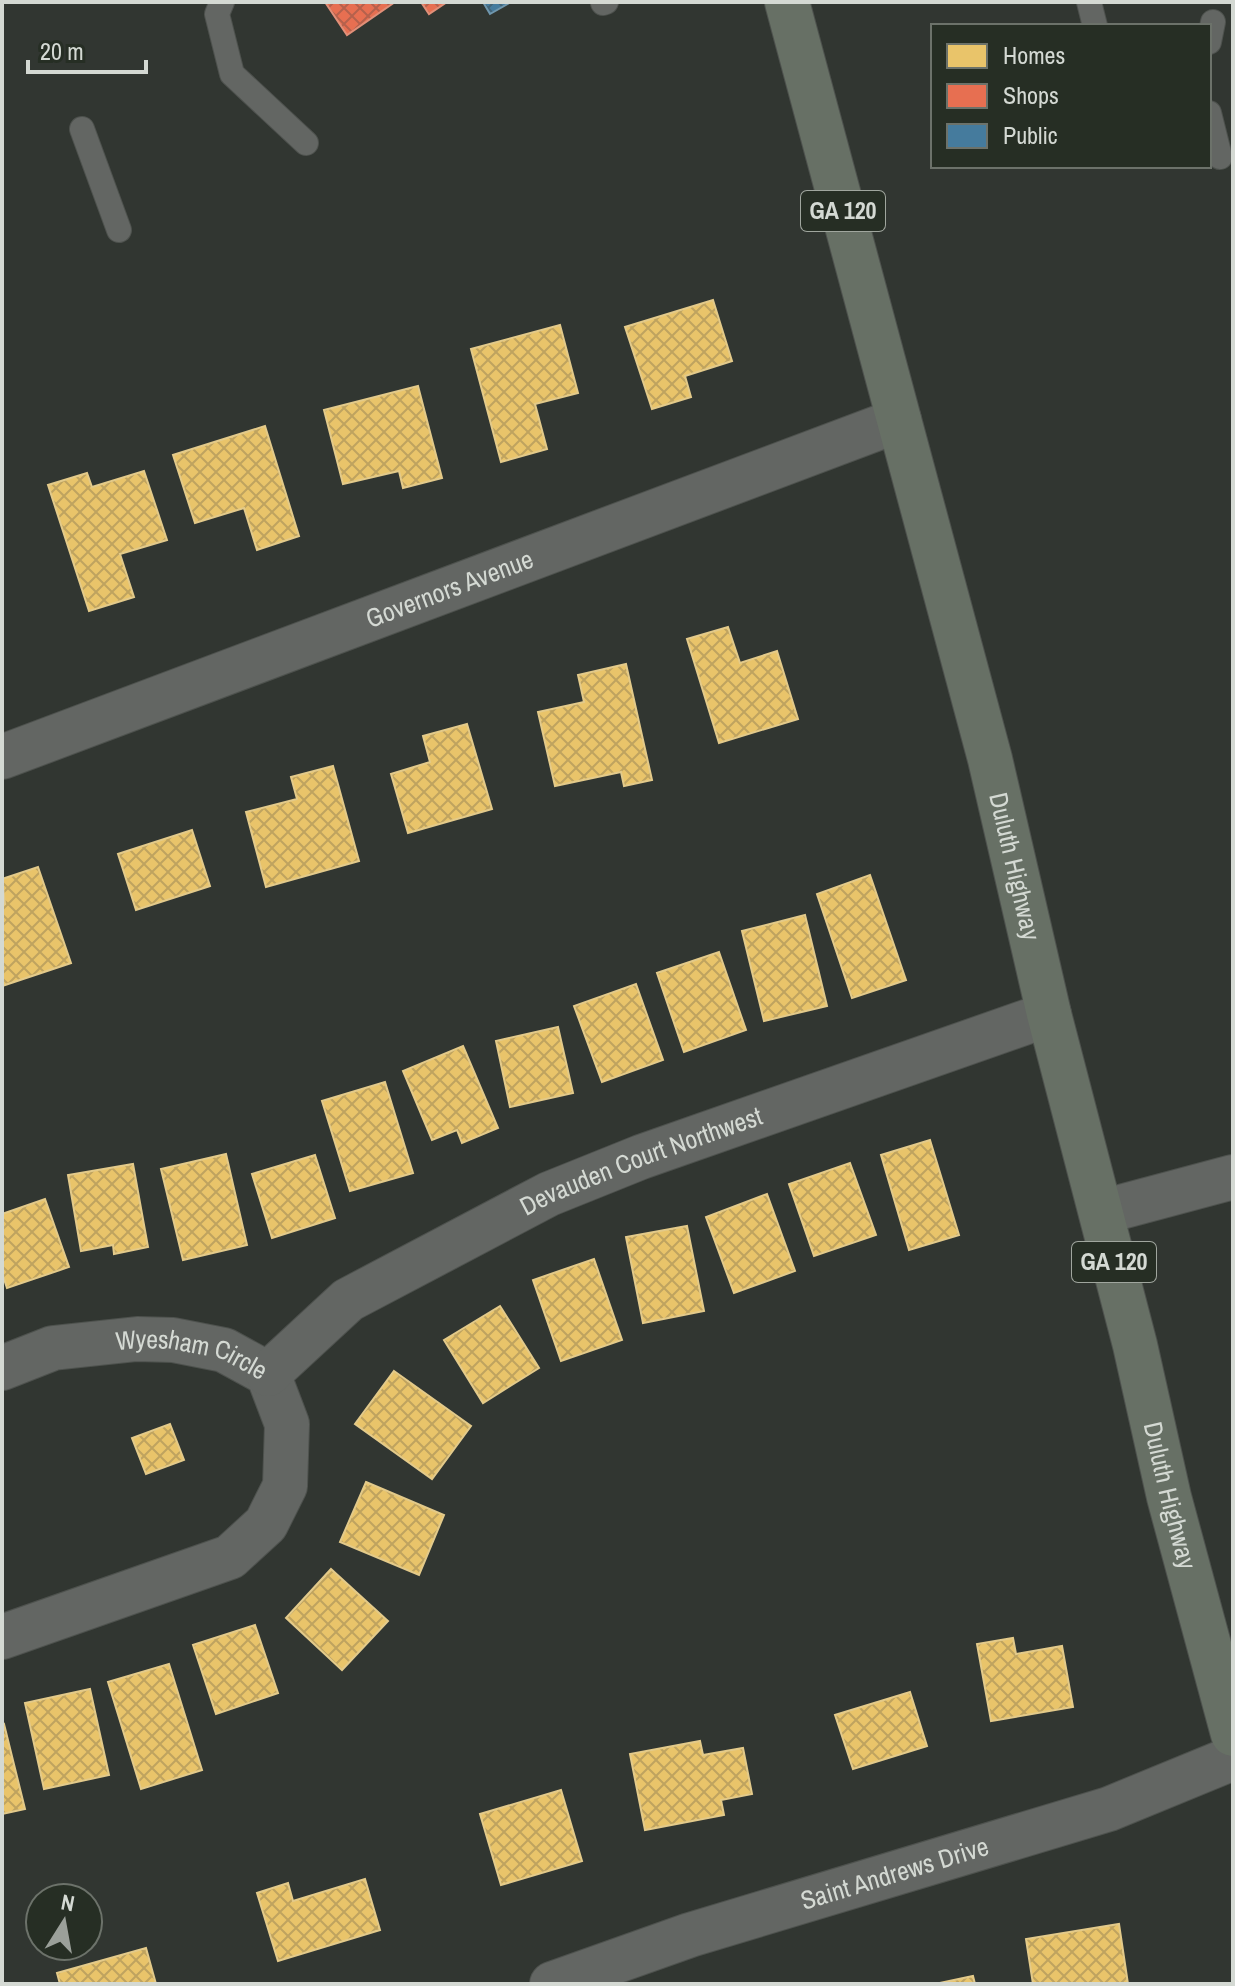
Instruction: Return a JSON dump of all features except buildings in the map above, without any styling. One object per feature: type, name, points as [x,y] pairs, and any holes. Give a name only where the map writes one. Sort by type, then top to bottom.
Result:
[{"type":"main road","name":"Duluth Highway","points":[[787,2],[990,759],[1049,1014],[1135,1345],[1169,1497],[1233,1734]]},
{"type":"street","name":"Governors Avenue","points":[[2,757],[899,420]]},
{"type":"street","name":"Devauden Court Northwest","points":[[268,1374],[348,1300],[549,1194],[641,1157],[1049,1014]]},
{"type":"street","points":[[1102,1212],[1233,1177]]},
{"type":"street","name":"Wyesham Circle","points":[[2,1368],[53,1348],[137,1339],[173,1340],[224,1350],[268,1374],[287,1424],[285,1486],[266,1524],[230,1557],[2,1637]]},
{"type":"street","name":"Saint Andrews Drive","points":[[552,1984],[690,1935],[1109,1809],[1233,1758]]},
{"type":"lane","points":[[222,2],[217,14],[232,74],[306,143]]},
{"type":"lane","points":[[1089,2],[1094,24]]},
{"type":"lane","points":[[1211,121],[1220,157]]},
{"type":"lane","points":[[82,129],[119,230]]}]
